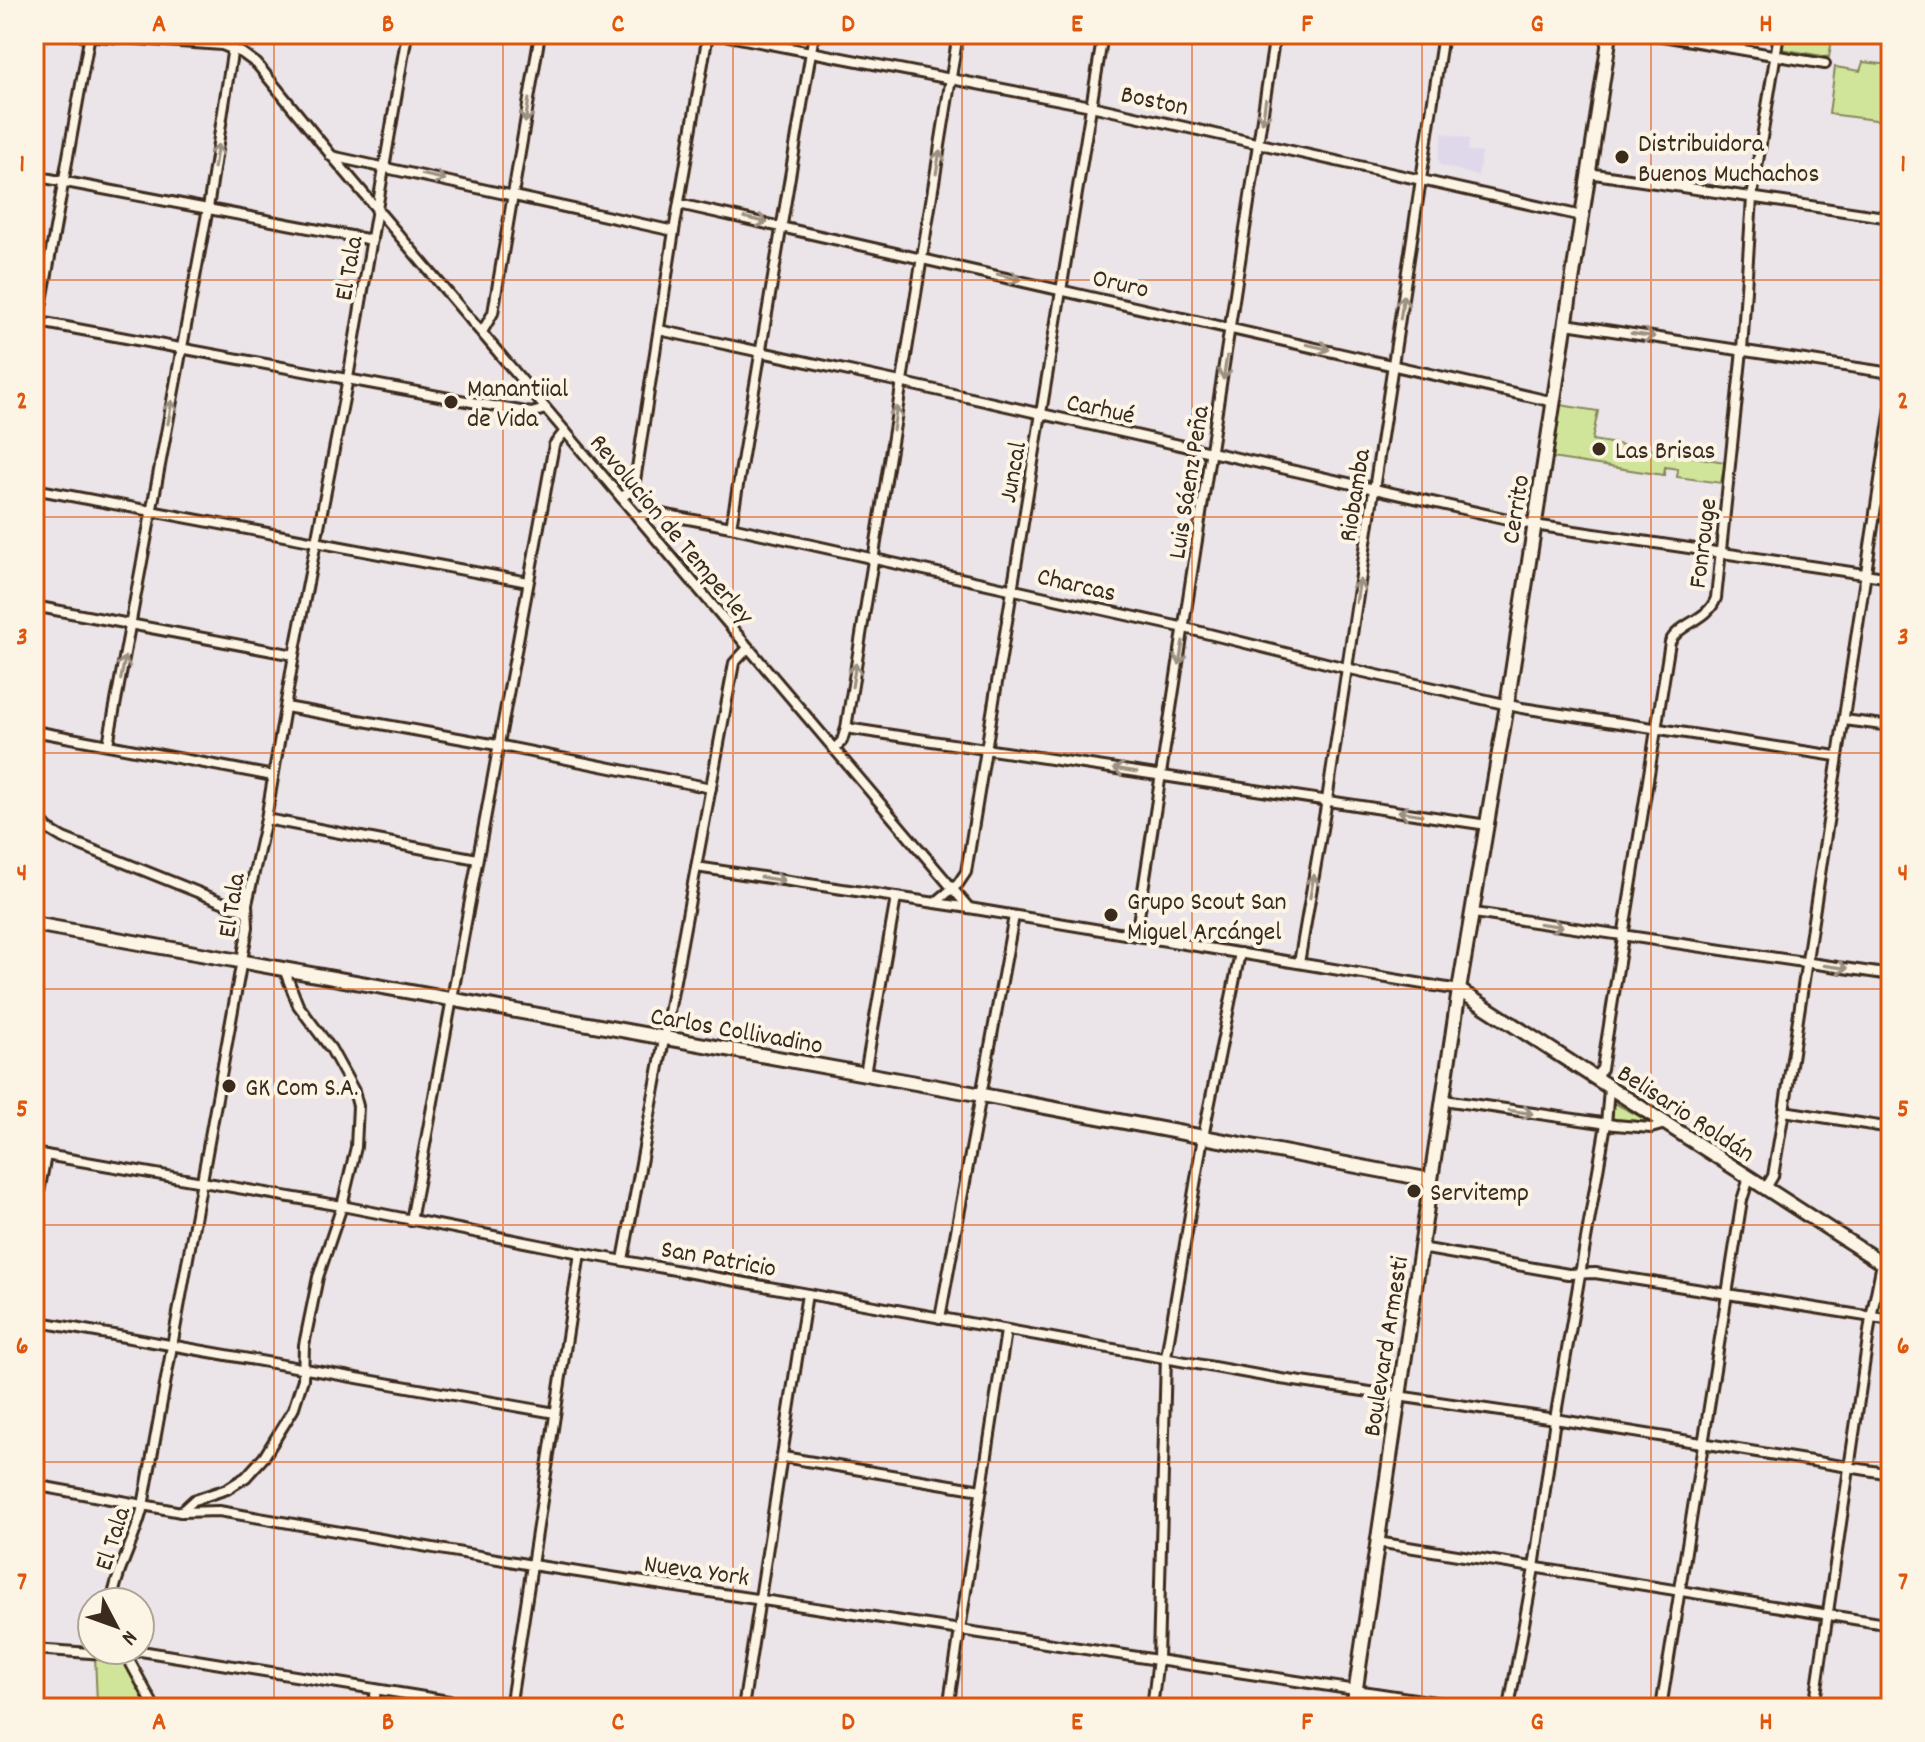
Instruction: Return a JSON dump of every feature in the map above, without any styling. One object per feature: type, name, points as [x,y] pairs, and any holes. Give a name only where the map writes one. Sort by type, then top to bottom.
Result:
[{"type":"street","points":[[68,34],[233,48]]},
{"type":"street","points":[[108,744],[208,208],[235,34]]},
{"type":"street","name":"El Tala","points":[[118,1586],[143,1506],[248,927],[247,912],[378,211],[407,34]]},
{"type":"street","points":[[482,332],[493,313],[540,34]]},
{"type":"street","points":[[621,497],[630,492],[635,481],[708,34]]},
{"type":"street","name":"Boston","points":[[718,34],[1091,106],[1582,216]]},
{"type":"street","points":[[731,527],[814,34]]},
{"type":"street","points":[[834,749],[842,741],[846,728],[958,34]]},
{"type":"street","name":"Juncal","points":[[935,903],[963,879],[966,872],[1103,34]]},
{"type":"street","name":"Luis Sáenz Peña","points":[[1136,936],[1275,34]]},
{"type":"street","name":"Riobamba","points":[[1299,963],[1327,800],[1443,34]]},
{"type":"street","name":"Cerrito","points":[[1459,990],[1507,705],[1610,34]]},
{"type":"street","points":[[1651,34],[1825,64]]},
{"type":"street","name":"Fonrouge","points":[[1594,1078],[1602,1069],[1670,642],[1673,635],[1713,606],[1742,350],[1752,198],[1779,34]]},
{"type":"street","points":[[34,346],[90,35]]},
{"type":"street","name":"Revolucion de Temperley","points":[[233,48],[257,64],[969,908]]},
{"type":"street","points":[[331,155],[674,231]]},
{"type":"street","points":[[1588,173],[1891,218]]},
{"type":"street","points":[[34,176],[372,240]]},
{"type":"street","name":"Oruro","points":[[679,204],[1554,402]]},
{"type":"street","points":[[36,322],[531,413],[546,409]]},
{"type":"street","points":[[1566,324],[1891,373]]},
{"type":"street","name":"Carhué","points":[[659,330],[1534,525],[1891,578]]},
{"type":"street","points":[[1766,1188],[1773,1176],[1784,1111],[1891,408]]},
{"type":"street","points":[[411,1221],[554,445],[565,431]]},
{"type":"street","points":[[34,489],[528,582]]},
{"type":"street","name":"Charcas","points":[[638,517],[651,512],[731,527],[1185,628],[1507,705],[1836,756]]},
{"type":"street","points":[[34,606],[294,655]]},
{"type":"street","points":[[623,1260],[734,663],[748,648]]},
{"type":"street","points":[[286,707],[711,788]]},
{"type":"street","points":[[1844,720],[1891,726]]},
{"type":"street","points":[[846,728],[1487,825]]},
{"type":"street","points":[[34,731],[273,776]]},
{"type":"street","points":[[34,813],[48,829],[63,838],[247,912]]},
{"type":"street","points":[[266,819],[477,859]]},
{"type":"street","points":[[696,867],[969,908],[1459,990]]},
{"type":"street","points":[[865,1074],[896,898]]},
{"type":"street","points":[[1474,913],[1891,975]]},
{"type":"street","points":[[940,1318],[1014,916]]},
{"type":"street","name":"Carlos Collivadino","points":[[34,924],[982,1095],[1431,1180]]},
{"type":"street","points":[[1152,1708],[1158,1659],[1166,1357],[1203,1137],[1240,953]]},
{"type":"street","points":[[181,1512],[194,1500],[236,1484],[264,1457],[293,1410],[302,1387],[304,1345],[318,1277],[342,1206],[356,1147],[357,1099],[331,1049],[298,1005],[284,969]]},
{"type":"street","name":"Belisario Roldán","points":[[1459,990],[1886,1266]]},
{"type":"street","name":"Boulevard Armesti","points":[[1353,1708],[1459,990]]},
{"type":"street","points":[[1509,1708],[1606,1124],[1609,1089]]},
{"type":"street","points":[[1444,1100],[1606,1124],[1651,1128],[1665,1124]]},
{"type":"street","points":[[1784,1111],[1891,1128]]},
{"type":"street","name":"San Patricio","points":[[34,1153],[342,1206],[1006,1331],[1398,1397],[1555,1419],[1891,1474]]},
{"type":"street","points":[[34,1219],[46,1155]]},
{"type":"street","points":[[1661,1708],[1742,1200],[1749,1178]]},
{"type":"street","points":[[1421,1248],[1568,1274],[1595,1273],[1891,1320]]},
{"type":"street","points":[[510,1708],[580,1253]]},
{"type":"street","points":[[1814,1708],[1871,1318],[1886,1266]]},
{"type":"street","points":[[743,1708],[807,1294]]},
{"type":"street","points":[[34,1321],[555,1413]]},
{"type":"street","points":[[948,1708],[1006,1331]]},
{"type":"street","points":[[783,1457],[981,1490]]},
{"type":"street","name":"Nueva York","points":[[34,1485],[181,1512],[219,1511],[532,1565],[1474,1708]]},
{"type":"street","points":[[1377,1542],[1891,1625]]},
{"type":"street","points":[[34,1649],[76,1650]]},
{"type":"street","points":[[156,1653],[492,1708]]},
{"type":"street","points":[[132,1666],[155,1708]]},
{"type":"street","points":[[373,1708],[376,1690]]},
{"type":"shaded area","points":[[1443,133],[1469,139],[1468,151],[1482,153],[1478,176],[1440,165],[1438,158]]},
{"type":"green space","points":[[1783,34],[1833,34],[1829,57],[1781,49]]},
{"type":"green space","points":[[1863,62],[1891,65],[1891,122],[1829,114],[1835,67],[1860,71]]},
{"type":"green space","name":"Las Brisas","points":[[1560,405],[1598,411],[1592,440],[1725,462],[1721,483],[1677,477],[1678,469],[1665,467],[1664,475],[1551,458]]},
{"type":"green space","points":[[1614,1103],[1647,1120],[1646,1122],[1612,1119]]},
{"type":"green space","points":[[1882,1263],[1891,1269],[1891,1320],[1871,1318]]},
{"type":"green space","points":[[95,1666],[127,1666],[150,1708],[106,1708],[97,1703]]},
{"type":"place","name":"Distribuidora Buenos Muchachos","points":[[1622,157]]},
{"type":"place","name":"Manantiial de Vida","points":[[451,402]]},
{"type":"place","name":"Las Brisas","points":[[1599,449]]},
{"type":"place","name":"Grupo Scout San Miguel Arcángel","points":[[1111,915]]},
{"type":"place","name":"GK Com S.A.","points":[[229,1086]]},
{"type":"place","name":"Servitemp","points":[[1414,1191]]}]
